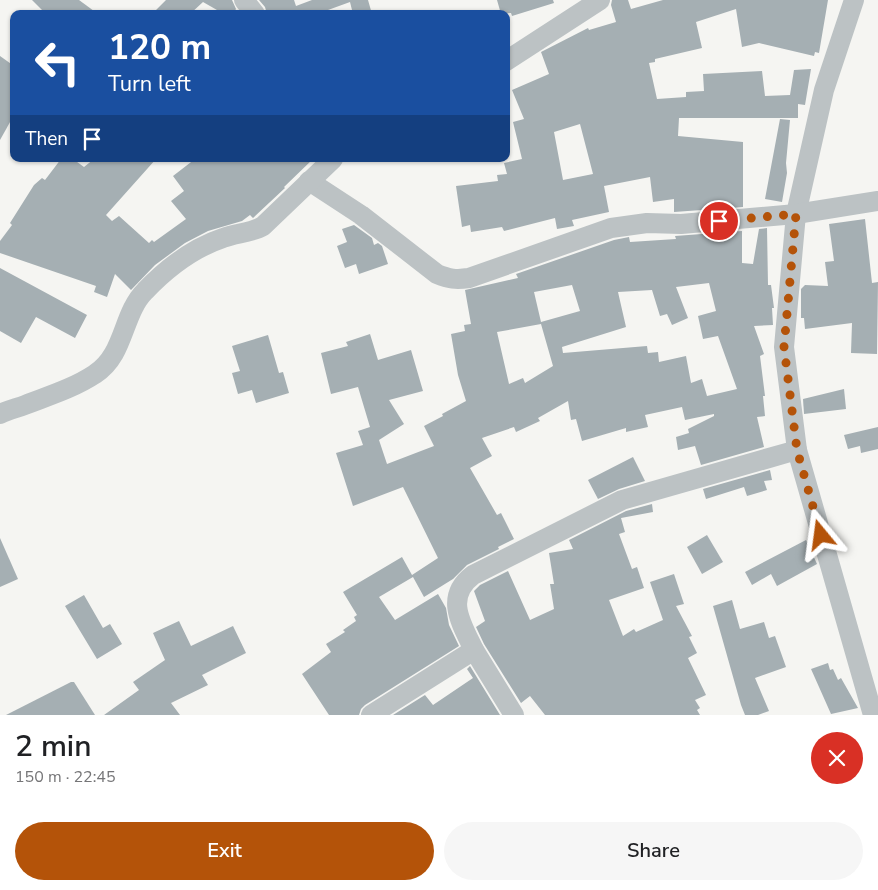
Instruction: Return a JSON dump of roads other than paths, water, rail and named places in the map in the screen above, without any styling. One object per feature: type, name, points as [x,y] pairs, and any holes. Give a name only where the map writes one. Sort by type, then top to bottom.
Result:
[{"type":"street","points":[[244,0],[252,10]]},
{"type":"street","points":[[510,58],[600,0]]},
{"type":"street","points":[[854,0],[824,90],[796,214],[784,347],[797,450],[873,715]]},
{"type":"street","points":[[0,414],[51,395],[95,374],[106,365],[116,351],[135,304],[146,290],[192,252],[218,240],[263,226],[330,162]]},
{"type":"street","points":[[309,181],[361,215],[437,274],[456,280],[469,278],[611,228],[647,223],[681,224],[796,214],[878,201]]},
{"type":"street","points":[[514,715],[474,650],[460,620],[456,600],[464,582],[473,575],[622,500],[797,450]]},
{"type":"street","points":[[370,715],[474,650]]}]
